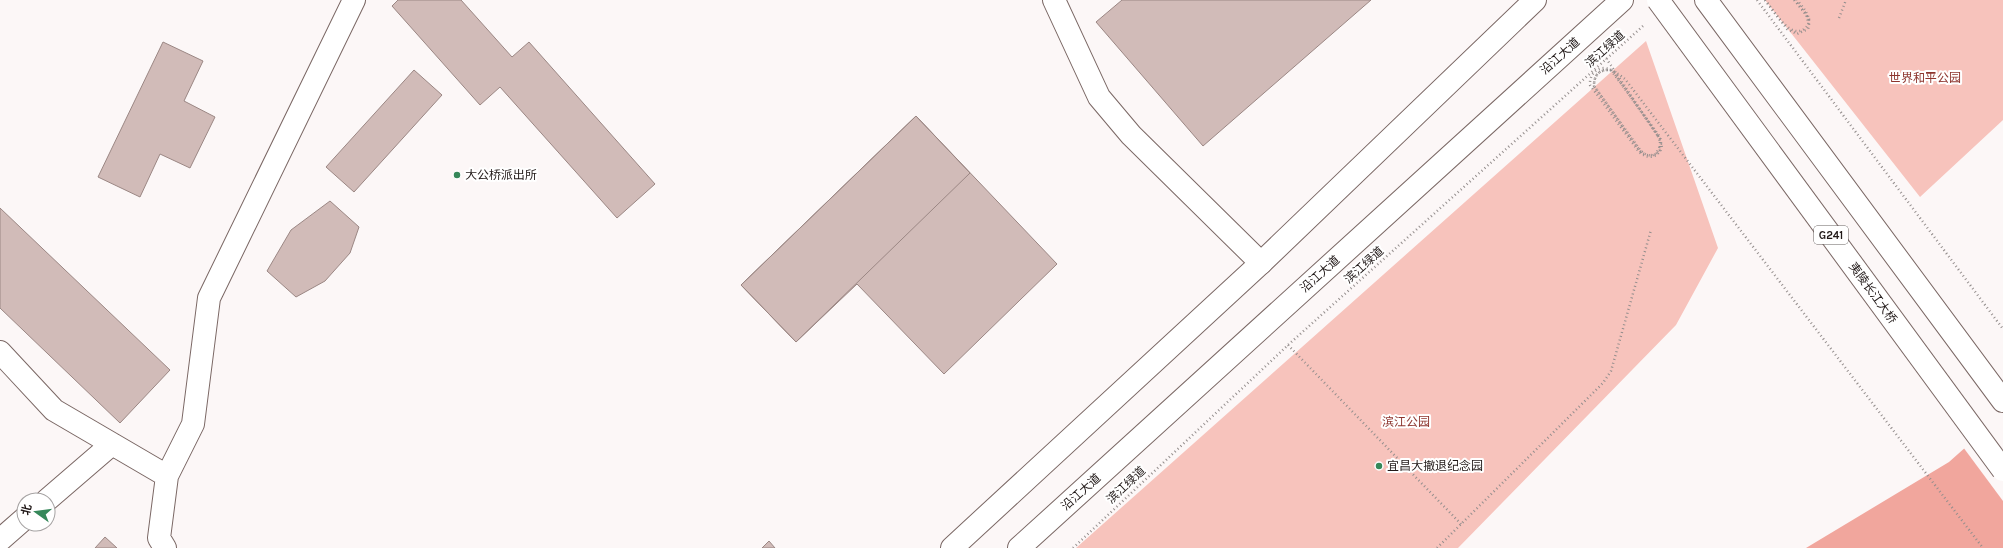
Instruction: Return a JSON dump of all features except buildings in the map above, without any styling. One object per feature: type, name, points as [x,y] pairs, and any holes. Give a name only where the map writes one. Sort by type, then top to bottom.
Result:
[{"type":"main road","points":[[165,548],[159,538],[167,476],[193,424],[209,298],[354,0]]},
{"type":"main road","points":[[1054,0],[1099,97],[1131,135],[1261,263]]},
{"type":"main road","points":[[952,548],[1261,263],[1535,0]]},
{"type":"main road","name":"夷陵长江大桥","points":[[1658,0],[2003,470]]},
{"type":"main road","points":[[1706,0],[2003,401]]},
{"type":"main road","name":"沿江大道","points":[[1019,548],[1588,31],[1615,2]]},
{"type":"main road","points":[[0,352],[54,410],[167,476]]},
{"type":"main road","points":[[55,492],[112,444]]},
{"type":"main road","points":[[0,540],[16,526]]},
{"type":"path","points":[[1757,0],[2003,329]]},
{"type":"path","points":[[1765,0],[1787,27],[1794,32],[1799,32],[1808,25],[1809,19],[1795,0]]},
{"type":"path","points":[[1765,0],[1789,30],[1794,33],[1800,33],[1805,31],[1808,26],[1808,20],[1806,14],[1795,0]]},
{"type":"path","points":[[1839,18],[1846,0]]},
{"type":"path","name":"滨江绿道","points":[[1073,548],[1288,345],[1646,24]]},
{"type":"path","points":[[1588,31],[1607,60],[1660,139],[1660,150],[1656,154],[1651,156],[1645,155],[1641,151],[1594,86],[1594,80],[1601,71],[1612,70],[1625,88],[1660,136],[1662,148],[1654,157],[1644,156],[1639,152],[1590,85],[1590,80],[1595,71],[1605,68],[1611,70],[1625,79],[1983,548]]},
{"type":"path","points":[[1611,70],[1625,88],[1660,139],[1661,144],[1656,154],[1650,156],[1645,155],[1640,151],[1594,86],[1594,80],[1600,71],[1611,70]]},
{"type":"path","points":[[1438,548],[1603,383],[1611,371],[1651,230]]},
{"type":"path","points":[[1288,345],[1461,524]]},
{"type":"green space","name":"世界和平公园","points":[[1765,0],[2003,0],[2003,120],[1920,197]]},
{"type":"green space","name":"滨江公园","points":[[1646,41],[1718,248],[1676,325],[1458,548],[1076,548]]},
{"type":"shaded area","points":[[2003,414],[2003,548],[1806,548],[1949,462]]},
{"type":"pier","points":[[2003,412],[2003,501],[1963,447]]},
{"type":"place","name":"大公桥派出所","points":[[457,175]]},
{"type":"place","name":"宜昌大撤退纪念园","points":[[1379,466]]}]
